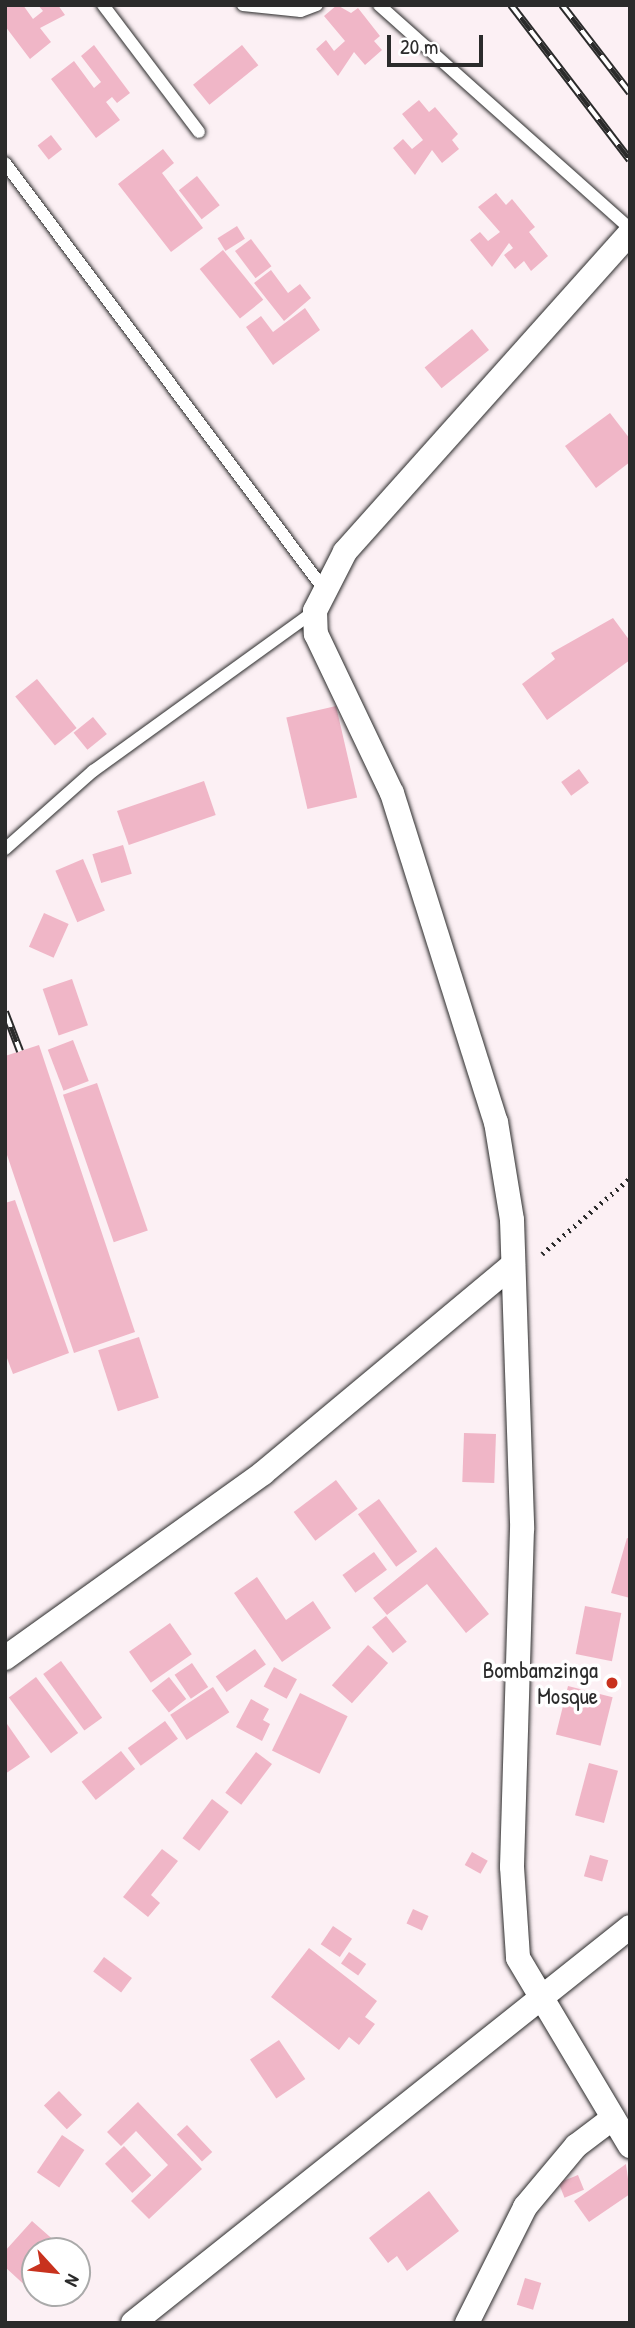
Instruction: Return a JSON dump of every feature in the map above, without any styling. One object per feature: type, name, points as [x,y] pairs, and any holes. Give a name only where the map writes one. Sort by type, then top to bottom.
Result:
[{"type":"street","points":[[630,231],[345,552],[319,599],[316,634],[392,793],[496,1122],[513,1270],[522,1529],[514,1923],[518,1958],[537,1997],[630,2146]]},
{"type":"street","points":[[5,1658],[263,1473],[513,1270]]},
{"type":"street","points":[[133,2323],[537,1997],[630,1927]]},
{"type":"street","points":[[467,2323],[533,2195],[576,2146],[613,2118]]},
{"type":"lane","points":[[103,5],[199,132]]},
{"type":"lane","points":[[243,5],[301,11],[317,5]]},
{"type":"lane","points":[[379,5],[630,231]]},
{"type":"lane","points":[[5,163],[319,599],[93,771],[5,849]]},
{"type":"path","points":[[513,1270],[630,1178]]},
{"type":"building","points":[[23,5],[33,19],[43,11],[38,5],[58,5],[65,15],[40,28],[51,42],[30,59],[5,26],[5,6]]},
{"type":"building","points":[[337,5],[351,13],[358,8],[380,36],[374,41],[382,50],[365,65],[354,52],[338,76],[316,49],[326,40],[334,51],[345,41],[324,16]]},
{"type":"building","points":[[94,45],[130,93],[117,103],[112,97],[106,102],[120,120],[96,138],[51,79],[74,61],[94,88],[101,82],[81,56]]},
{"type":"building","points":[[242,45],[258,65],[209,105],[193,85]]},
{"type":"building","points":[[419,100],[429,112],[435,107],[458,134],[452,140],[459,149],[442,163],[432,150],[415,175],[393,148],[403,139],[412,149],[423,140],[402,114]]},
{"type":"building","points":[[51,135],[62,149],[49,160],[38,145]]},
{"type":"building","points":[[163,149],[174,163],[162,173],[203,228],[171,252],[118,184]]},
{"type":"building","points":[[197,176],[220,205],[202,219],[179,190]]},
{"type":"building","points":[[496,193],[506,205],[512,199],[535,227],[529,232],[548,256],[531,271],[524,261],[515,269],[504,255],[513,248],[509,243],[492,267],[470,240],[480,232],[488,241],[500,232],[478,207]]},
{"type":"building","points":[[237,226],[245,239],[225,251],[217,238]]},
{"type":"building","points":[[251,239],[271,266],[255,278],[235,251]]},
{"type":"building","points":[[223,250],[263,300],[240,319],[200,269]]},
{"type":"building","points":[[271,270],[288,293],[300,284],[311,298],[284,321],[254,283]]},
{"type":"building","points":[[305,308],[320,330],[273,365],[246,327],[261,316],[273,332]]},
{"type":"building","points":[[472,329],[489,350],[442,388],[425,367]]},
{"type":"building","points":[[610,413],[630,439],[630,462],[596,488],[565,446]]},
{"type":"building","points":[[613,618],[630,641],[630,660],[547,720],[522,684],[555,659],[551,653]]},
{"type":"building","points":[[37,679],[77,728],[55,746],[15,697]]},
{"type":"building","points":[[336,706],[357,798],[307,809],[286,717]]},
{"type":"building","points":[[93,717],[107,734],[87,750],[74,733]]},
{"type":"building","points":[[579,769],[589,783],[571,796],[561,782]]},
{"type":"building","points":[[204,781],[216,815],[129,845],[117,811]]},
{"type":"building","points":[[123,845],[132,874],[101,883],[92,854]]},
{"type":"building","points":[[83,859],[105,911],[77,922],[55,871]]},
{"type":"building","points":[[44,913],[69,924],[54,958],[29,947]]},
{"type":"building","points":[[72,979],[88,1025],[59,1035],[43,989]]},
{"type":"building","points":[[73,1040],[89,1081],[64,1091],[48,1050]]},
{"type":"building","points":[[39,1045],[135,1332],[74,1353],[5,1149],[5,1056]]},
{"type":"building","points":[[97,1083],[148,1231],[114,1242],[63,1095]]},
{"type":"building","points":[[15,1200],[69,1353],[13,1374],[5,1353],[5,1203]]},
{"type":"building","points":[[139,1337],[159,1398],[118,1411],[98,1350]]},
{"type":"building","points":[[464,1433],[496,1434],[494,1483],[462,1482]]},
{"type":"building","points":[[336,1480],[358,1509],[315,1541],[294,1512]]},
{"type":"building","points":[[379,1499],[417,1552],[396,1567],[358,1514]]},
{"type":"building","points":[[627,1538],[630,1539],[630,1598],[611,1593]]},
{"type":"building","points":[[436,1547],[489,1614],[466,1633],[427,1584],[387,1615],[373,1598]]},
{"type":"building","points":[[374,1552],[387,1570],[355,1593],[342,1575]]},
{"type":"building","points":[[257,1577],[286,1620],[313,1601],[331,1628],[282,1662],[234,1593]]},
{"type":"building","points":[[585,1606],[621,1613],[612,1661],[576,1654]]},
{"type":"building","points":[[386,1616],[407,1642],[393,1653],[372,1627]]},
{"type":"building","points":[[170,1623],[192,1654],[151,1683],[129,1652]]},
{"type":"building","points":[[368,1645],[388,1663],[352,1703],[332,1685]]},
{"type":"building","points":[[255,1649],[266,1665],[227,1692],[216,1677]]},
{"type":"building","points":[[61,1661],[102,1718],[84,1731],[43,1674]]},
{"type":"building","points":[[192,1663],[208,1687],[191,1699],[175,1675]]},
{"type":"building","points":[[274,1667],[297,1679],[287,1699],[264,1686]]},
{"type":"building","points":[[36,1677],[78,1733],[51,1753],[9,1697]]},
{"type":"building","points":[[169,1677],[186,1699],[169,1713],[152,1691]]},
{"type":"building","points":[[568,1686],[613,1697],[601,1746],[556,1735]]},
{"type":"building","points":[[213,1687],[229,1712],[187,1740],[170,1715]]},
{"type":"building","points":[[300,1693],[348,1716],[320,1774],[272,1751]]},
{"type":"building","points":[[251,1699],[269,1709],[263,1720],[270,1724],[262,1741],[236,1727]]},
{"type":"building","points":[[5,1721],[30,1757],[5,1774]]},
{"type":"building","points":[[165,1721],[178,1739],[141,1766],[128,1748]]},
{"type":"building","points":[[121,1751],[135,1769],[96,1800],[82,1782]]},
{"type":"building","points":[[256,1752],[272,1764],[241,1805],[225,1793]]},
{"type":"building","points":[[589,1763],[618,1771],[604,1823],[575,1815]]},
{"type":"building","points":[[212,1799],[229,1812],[199,1851],[183,1838]]},
{"type":"building","points":[[162,1849],[178,1861],[151,1895],[160,1903],[148,1917],[123,1897]]},
{"type":"building","points":[[472,1852],[488,1861],[480,1874],[465,1865]]},
{"type":"building","points":[[590,1855],[608,1860],[602,1881],[584,1876]]},
{"type":"building","points":[[413,1909],[429,1916],[422,1931],[406,1924]]},
{"type":"building","points":[[333,1926],[352,1939],[340,1957],[321,1944]]},
{"type":"building","points":[[309,1948],[377,2001],[365,2017],[375,2024],[359,2045],[349,2037],[339,2050],[271,1997]]},
{"type":"building","points":[[349,1952],[366,1964],[358,1976],[341,1963]]},
{"type":"building","points":[[104,1957],[132,1978],[121,1992],[93,1971]]},
{"type":"building","points":[[279,2040],[305,2079],[276,2099],[250,2060]]},
{"type":"building","points":[[59,2091],[82,2115],[67,2129],[44,2106]]},
{"type":"building","points":[[138,2102],[202,2169],[149,2219],[131,2201],[168,2165],[136,2131],[121,2146],[107,2132]]},
{"type":"building","points":[[187,2125],[212,2152],[202,2162],[177,2135]]},
{"type":"building","points":[[62,2135],[84,2150],[59,2187],[37,2172]]},
{"type":"building","points":[[124,2146],[151,2175],[132,2193],[105,2164]]},
{"type":"building","points":[[626,2164],[630,2194],[589,2222],[574,2201]]},
{"type":"building","points":[[578,2175],[584,2190],[565,2198],[559,2183]]},
{"type":"building","points":[[429,2191],[459,2231],[407,2271],[397,2256],[388,2263],[369,2238]]},
{"type":"building","points":[[32,2221],[50,2237],[21,2237],[21,2282],[5,2267],[5,2251]]},
{"type":"building","points":[[525,2278],[541,2283],[533,2310],[517,2305]]},
{"type":"railway","points":[[511,5],[630,160]]},
{"type":"railway","points":[[562,5],[630,93]]},
{"type":"railway","points":[[5,1012],[20,1051]]},
{"type":"place","name":"Bombamzinga Mosque","points":[[612,1683]]}]
